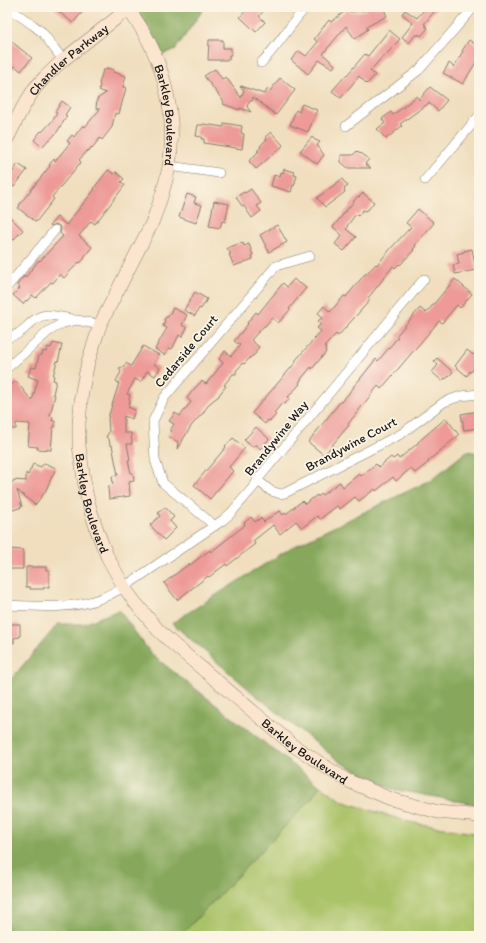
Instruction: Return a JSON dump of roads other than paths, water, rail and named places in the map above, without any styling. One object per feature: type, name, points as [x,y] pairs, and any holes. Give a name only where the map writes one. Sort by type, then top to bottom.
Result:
[{"type":"main road","name":"Chandler Parkway","points":[[7,139],[22,107],[35,88],[45,77],[127,8]]},
{"type":"main road","name":"Barkley Boulevard","points":[[127,8],[148,40],[164,80],[171,126],[171,140],[169,166],[163,193],[152,223],[100,325],[88,362],[82,391],[79,423],[79,446],[86,493],[91,512],[107,556],[124,587],[158,630],[172,644],[294,746],[346,780],[391,799],[438,812],[479,816]]},
{"type":"street","points":[[7,7],[42,32],[64,60]]},
{"type":"street","points":[[261,63],[276,47],[306,7]]},
{"type":"street","points":[[346,126],[419,70],[474,7]]},
{"type":"street","points":[[425,180],[479,116]]},
{"type":"street","points":[[169,166],[220,173]]},
{"type":"street","points":[[7,287],[55,230]]},
{"type":"street","name":"Cedarside Court","points":[[215,526],[163,483],[155,460],[153,421],[164,398],[276,266],[310,256]]},
{"type":"street","name":"Brandywine Way","points":[[7,605],[68,606],[83,604],[100,599],[124,587],[215,526],[231,513],[256,484],[257,480],[424,279]]},
{"type":"street","points":[[7,337],[17,335],[37,318],[47,315],[100,325]]},
{"type":"street","points":[[7,368],[49,331],[63,323],[77,320]]},
{"type":"street","name":"Brandywine Court","points":[[257,480],[271,491],[281,494],[285,493],[401,434],[444,402],[461,396],[479,394]]}]
